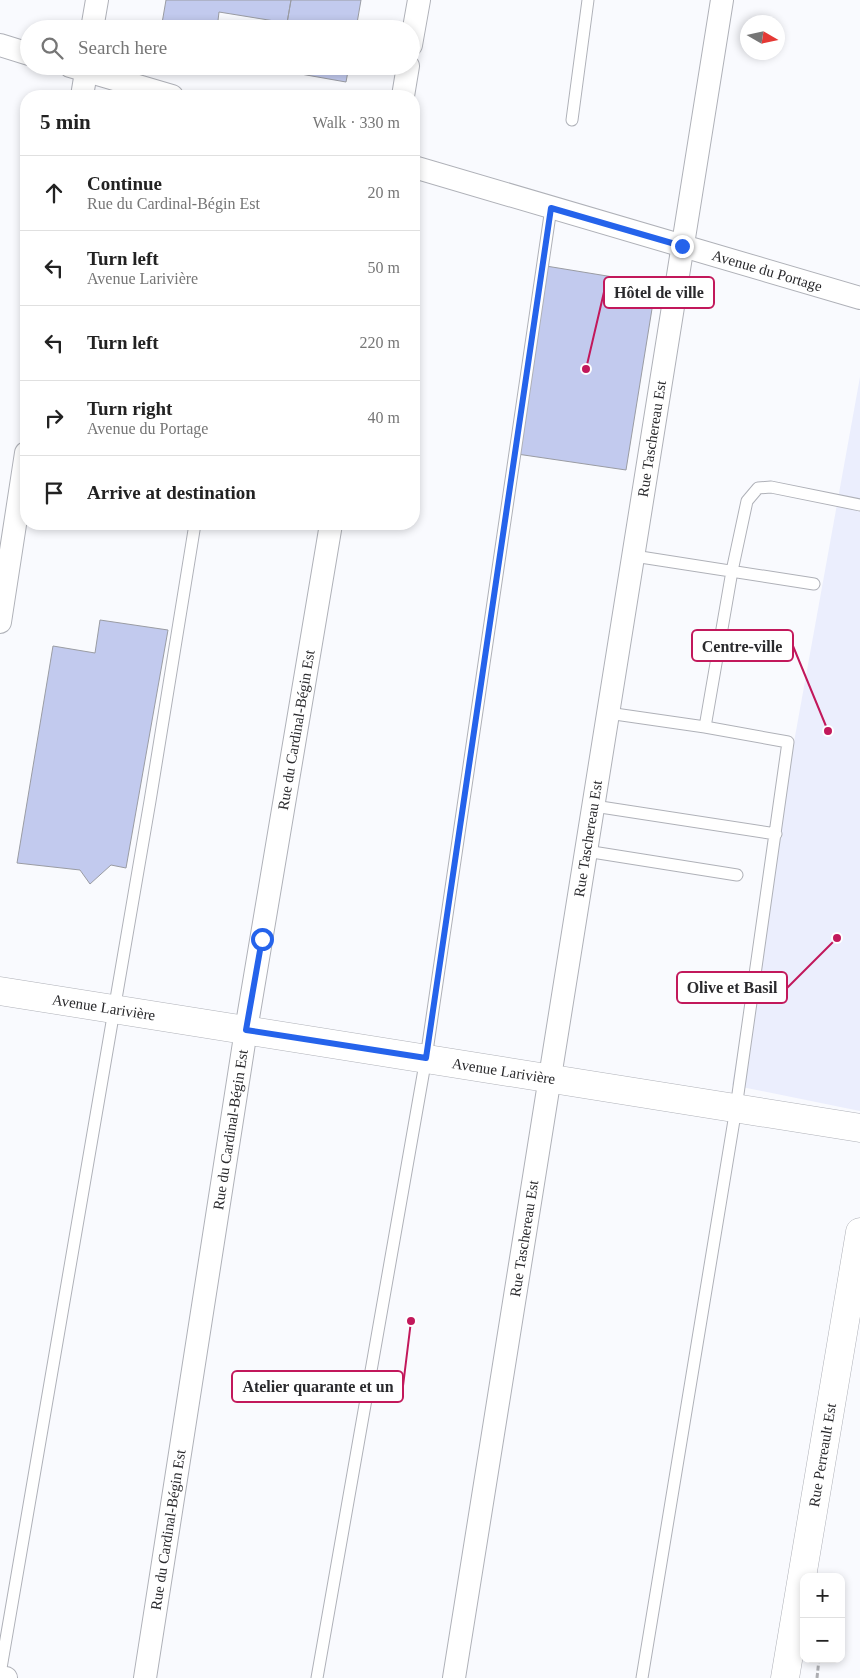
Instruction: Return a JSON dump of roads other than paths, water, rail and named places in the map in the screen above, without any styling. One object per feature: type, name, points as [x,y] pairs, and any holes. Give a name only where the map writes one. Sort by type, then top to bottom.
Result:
[{"type":"main road","name":"Avenue Larivière","points":[[0,991],[860,1128]]},
{"type":"main road","name":"Rue Perreault Est","points":[[785,1678],[860,1232]]},
{"type":"street","points":[[94,20],[97,0]]},
{"type":"street","points":[[415,20],[419,0]]},
{"type":"street","name":"Rue Taschereau Est","points":[[454,1678],[722,0]]},
{"type":"street","points":[[0,46],[20,52]]},
{"type":"street","points":[[81,75],[82,90]]},
{"type":"street","points":[[104,75],[152,90]]},
{"type":"street","points":[[404,90],[406,75]]},
{"type":"street","name":"Avenue du Portage","points":[[420,169],[860,298]]},
{"type":"street","points":[[0,622],[20,492]]},
{"type":"street","name":"Rue du Cardinal-Bégin Est","points":[[145,1678],[246,1030],[330,530]]},
{"type":"street","points":[[0,1676],[6,1678]]},
{"type":"lane","points":[[572,120],[588,0]]},
{"type":"lane","points":[[317,1678],[426,1058],[551,208]]},
{"type":"lane","points":[[705,727],[732,571],[747,500],[758,488],[771,487],[860,505]]},
{"type":"lane","points":[[0,1676],[115,1009],[194,530]]},
{"type":"lane","points":[[634,556],[814,584]]},
{"type":"lane","points":[[608,713],[705,727],[788,742],[736,1108],[642,1678]]},
{"type":"lane","points":[[594,806],[776,834]]},
{"type":"lane","points":[[586,851],[737,875]]},
{"type":"place","name":"Hôtel de ville","points":[[586,369]]},
{"type":"place","name":"Centre-ville","points":[[828,731]]},
{"type":"place","name":"Olive et Basil","points":[[837,938]]},
{"type":"place","name":"Atelier quarante et un","points":[[411,1321]]}]
